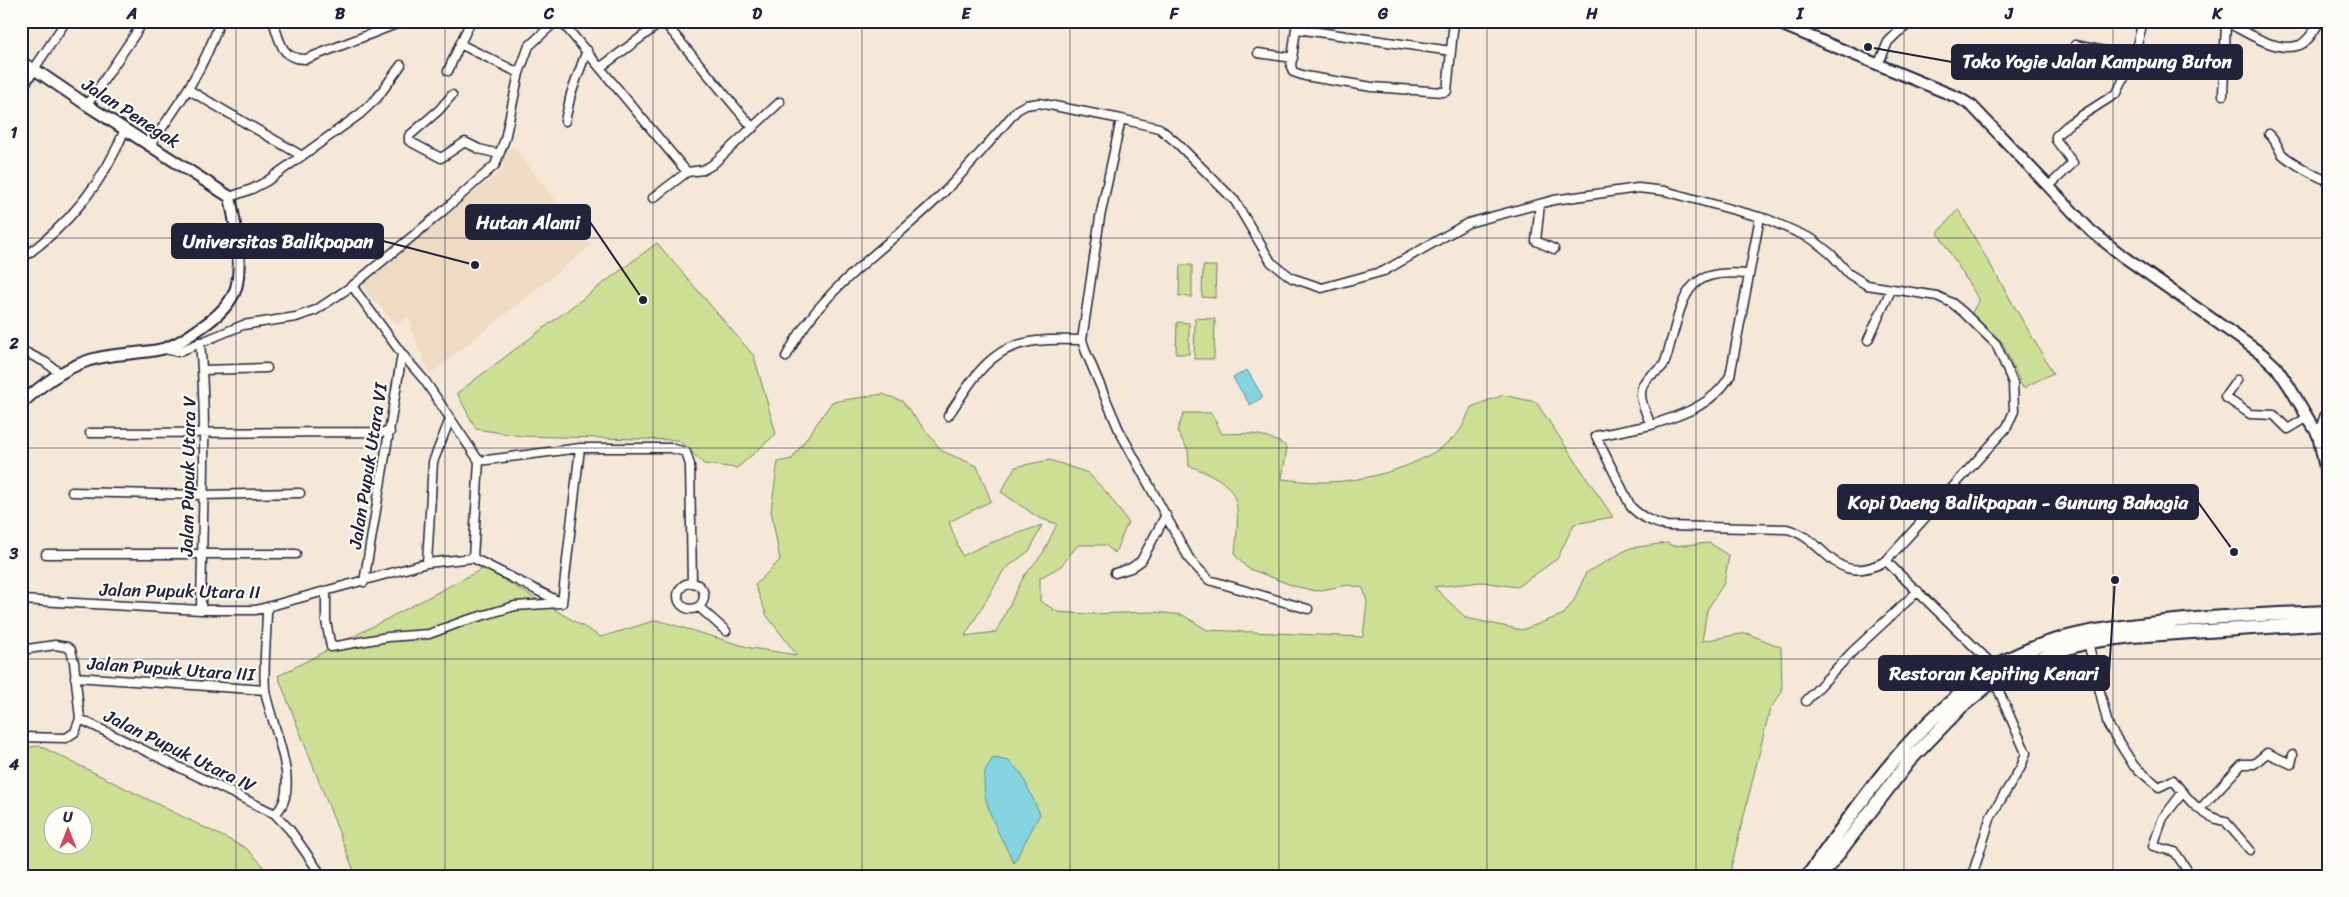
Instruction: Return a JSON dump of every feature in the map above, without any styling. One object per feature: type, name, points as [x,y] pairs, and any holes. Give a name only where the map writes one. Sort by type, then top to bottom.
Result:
[{"type":"highway","points":[[1808,876],[1862,801],[1900,753],[1949,702],[1995,667],[2032,648],[2084,632],[2193,619],[2328,612]]},
{"type":"highway","points":[[1821,876],[1909,761],[1961,707],[1994,680],[2008,672],[2088,642],[2132,636],[2328,623]]},
{"type":"street","points":[[21,87],[66,21]]},
{"type":"street","points":[[87,105],[144,21]]},
{"type":"street","points":[[150,145],[189,90],[213,41],[220,21]]},
{"type":"street","points":[[273,21],[282,48],[289,56],[296,59],[306,58],[404,21]]},
{"type":"street","points":[[448,71],[471,21]]},
{"type":"street","points":[[21,404],[60,373],[89,360],[104,356],[165,349],[178,352],[254,321],[308,313],[325,305],[352,286],[487,173],[494,165],[505,139],[519,73],[529,46],[556,21]]},
{"type":"street","points":[[562,21],[588,50],[687,172]]},
{"type":"street","points":[[601,67],[663,21],[753,128]]},
{"type":"street","points":[[1451,51],[1297,25],[1293,72],[1305,76],[1372,87],[1444,92],[1446,90],[1451,51],[1454,21]]},
{"type":"street","points":[[1773,21],[1959,98],[1972,106],[2091,231],[2124,257],[2262,354],[2276,367],[2318,435],[2328,482]]},
{"type":"street","points":[[1878,65],[1888,42],[1913,21]]},
{"type":"street","points":[[2048,187],[2073,162],[2056,140],[2056,136],[2070,123],[2117,94],[2134,57],[2143,21]]},
{"type":"street","points":[[2223,95],[2225,22],[2267,42],[2289,46],[2301,44],[2311,36],[2320,21]]},
{"type":"street","points":[[460,44],[519,73]]},
{"type":"street","points":[[2075,45],[2134,57]]},
{"type":"street","points":[[566,121],[571,94],[588,50]]},
{"type":"street","points":[[1258,53],[1293,58]]},
{"type":"street","points":[[21,60],[34,68]]},
{"type":"street","points":[[165,349],[206,325],[222,311],[236,289],[237,234],[230,197],[252,189],[360,114],[378,98],[401,65]]},
{"type":"street","name":"Jalan Penegak","points":[[34,68],[87,105],[230,197]]},
{"type":"street","points":[[189,90],[302,156]]},
{"type":"street","points":[[452,95],[439,110],[409,136],[409,141],[441,158],[465,142],[499,154]]},
{"type":"street","points":[[653,198],[687,172],[703,170],[712,165],[780,102]]},
{"type":"street","points":[[786,357],[797,336],[821,304],[860,266],[938,198],[1017,110],[1026,105],[1039,102],[1121,118],[1159,128],[1177,143],[1235,201],[1271,262],[1292,278],[1322,288],[1384,271],[1468,223],[1540,204],[1638,188],[1665,191],[1760,217],[1812,239],[1831,254],[1849,274],[1867,285],[1928,294],[1952,303],[1996,344],[2013,383],[2014,411],[2007,427],[1886,561],[1872,569],[1856,570],[1844,568],[1802,535],[1787,529],[1667,526],[1652,522],[1631,507],[1596,436],[1651,425],[1709,402],[1723,387],[1730,376],[1760,217]]},
{"type":"street","points":[[1121,118],[1100,217],[1082,340],[1119,430],[1190,560],[1209,580],[1308,609]]},
{"type":"street","points":[[21,259],[46,239],[78,207],[101,178],[118,149],[125,130]]},
{"type":"street","points":[[2269,134],[2276,140],[2283,154],[2318,178],[2328,180]]},
{"type":"street","points":[[1540,204],[1536,241],[1554,249]]},
{"type":"street","points":[[1651,425],[1642,403],[1641,388],[1649,377],[1664,365],[1684,297],[1694,284],[1706,276],[1728,272],[1748,274]]},
{"type":"street","points":[[352,286],[402,354],[425,381],[479,461],[473,558],[562,603]]},
{"type":"street","points":[[1868,340],[1891,290]]},
{"type":"street","points":[[948,416],[976,376],[996,355],[1019,345],[1048,339],[1082,340]]},
{"type":"street","name":"Jalan Pupuk Utara V","points":[[200,342],[206,431],[202,495],[201,610]]},
{"type":"street","points":[[21,350],[40,359],[60,373]]},
{"type":"street","name":"Jalan Pupuk Utara VI","points":[[364,582],[402,354]]},
{"type":"street","points":[[203,370],[267,368]]},
{"type":"street","points":[[2236,380],[2225,396],[2250,414],[2274,415],[2288,430],[2308,417]]},
{"type":"street","points":[[2318,435],[2328,406]]},
{"type":"street","points":[[427,563],[433,462],[450,419]]},
{"type":"street","points":[[90,433],[206,431],[390,432]]},
{"type":"street","points":[[479,461],[580,448],[670,448],[686,452],[690,465],[692,583]]},
{"type":"street","points":[[562,603],[580,448]]},
{"type":"street","points":[[72,492],[202,495],[300,493]]},
{"type":"street","points":[[1115,573],[1131,568],[1141,561],[1166,515]]},
{"type":"street","points":[[46,554],[296,554]]},
{"type":"street","name":"Jalan Pupuk Utara II","points":[[21,600],[201,610],[256,610],[364,582],[427,563],[473,558]]},
{"type":"street","points":[[1886,561],[1995,667]]},
{"type":"street","points":[[692,583],[699,586],[704,593],[704,601],[699,607],[687,609],[678,600],[681,588],[692,583]]},
{"type":"street","points":[[326,591],[326,621],[331,647],[388,637],[428,634],[515,606],[562,603]]},
{"type":"street","points":[[1806,702],[1852,652],[1918,591]]},
{"type":"street","points":[[699,607],[726,631]]},
{"type":"street","points":[[268,608],[265,690],[279,735],[286,780],[281,806],[274,814]]},
{"type":"street","points":[[2088,642],[2108,725],[2134,766],[2158,787],[2173,780],[2200,810],[2213,820],[2225,821],[2250,850]]},
{"type":"street","name":"Jalan Pupuk Utara III","points":[[21,650],[55,644],[68,647],[73,656],[80,719]]},
{"type":"street","name":"Jalan Pupuk Utara III","points":[[75,677],[265,690]]},
{"type":"street","points":[[1972,876],[1991,816],[2021,767],[2026,753],[1994,680]]},
{"type":"street","name":"Jalan Pupuk Utara IV","points":[[21,737],[66,738],[74,732],[80,719],[274,814],[290,830],[322,876]]},
{"type":"street","points":[[2200,810],[2242,764],[2254,764],[2267,753],[2291,764],[2293,755]]},
{"type":"street","points":[[2183,792],[2163,818],[2153,846],[2175,852],[2191,876]]},
{"type":"shaded area","points":[[513,146],[591,246],[430,374],[410,328],[413,325],[407,317],[397,325],[360,285],[505,168],[498,159]]},
{"type":"green space","points":[[1958,209],[2053,373],[2023,388],[2002,342],[1971,314],[1979,300],[1938,233]]},
{"type":"green space","points":[[657,243],[754,356],[776,434],[737,468],[704,464],[678,440],[521,436],[476,429],[457,393]]},
{"type":"green space","points":[[1180,265],[1192,265],[1192,297],[1179,296]]},
{"type":"green space","points":[[1203,266],[1216,266],[1215,298],[1202,297]]},
{"type":"green space","points":[[1195,318],[1215,319],[1214,359],[1194,359]]},
{"type":"green space","points":[[1177,322],[1189,323],[1189,354],[1176,354]]},
{"type":"green space","points":[[883,394],[902,401],[942,451],[977,466],[991,501],[949,522],[962,556],[987,544],[1042,525],[1030,550],[1004,570],[965,636],[996,632],[1024,576],[1043,553],[1057,524],[1039,518],[1001,492],[1015,467],[1050,460],[1088,473],[1108,494],[1128,522],[1115,553],[1105,545],[1078,545],[1061,566],[1040,578],[1040,601],[1058,612],[1088,614],[1155,612],[1183,615],[1207,630],[1363,637],[1367,602],[1363,588],[1348,585],[1316,591],[1294,586],[1247,568],[1235,555],[1237,509],[1234,498],[1229,489],[1220,480],[1189,466],[1188,450],[1177,431],[1184,413],[1211,413],[1222,434],[1256,434],[1271,438],[1287,447],[1282,479],[1337,482],[1374,476],[1412,464],[1429,455],[1457,434],[1471,407],[1503,395],[1536,402],[1613,517],[1574,524],[1557,559],[1517,587],[1482,582],[1434,587],[1466,618],[1522,630],[1564,614],[1574,600],[1586,573],[1630,548],[1667,543],[1673,546],[1710,543],[1729,556],[1724,583],[1707,610],[1702,641],[1746,633],[1781,647],[1782,692],[1770,709],[1729,876],[356,876],[278,676],[484,568],[601,637],[657,620],[751,648],[797,655],[767,616],[755,585],[780,560],[771,510],[778,462],[792,459],[832,402]]},
{"type":"green space","points":[[40,746],[246,848],[260,862],[269,876],[21,876],[21,748]]},
{"type":"water","points":[[1247,370],[1263,397],[1250,405],[1233,378]]},
{"type":"water","points":[[993,758],[1009,761],[1021,773],[1040,814],[1014,863],[992,819],[985,795],[985,772]]},
{"type":"place","name":"Toko Yogie Jalan Kampung Buton","points":[[1868,47]]},
{"type":"place","name":"Universitas Balikpapan","points":[[475,265]]},
{"type":"place","name":"Hutan Alami","points":[[643,300]]},
{"type":"place","name":"Kopi Daeng Balikpapan - Gunung Bahagia","points":[[2234,552]]},
{"type":"place","name":"Restoran Kepiting Kenari","points":[[2115,580]]}]
